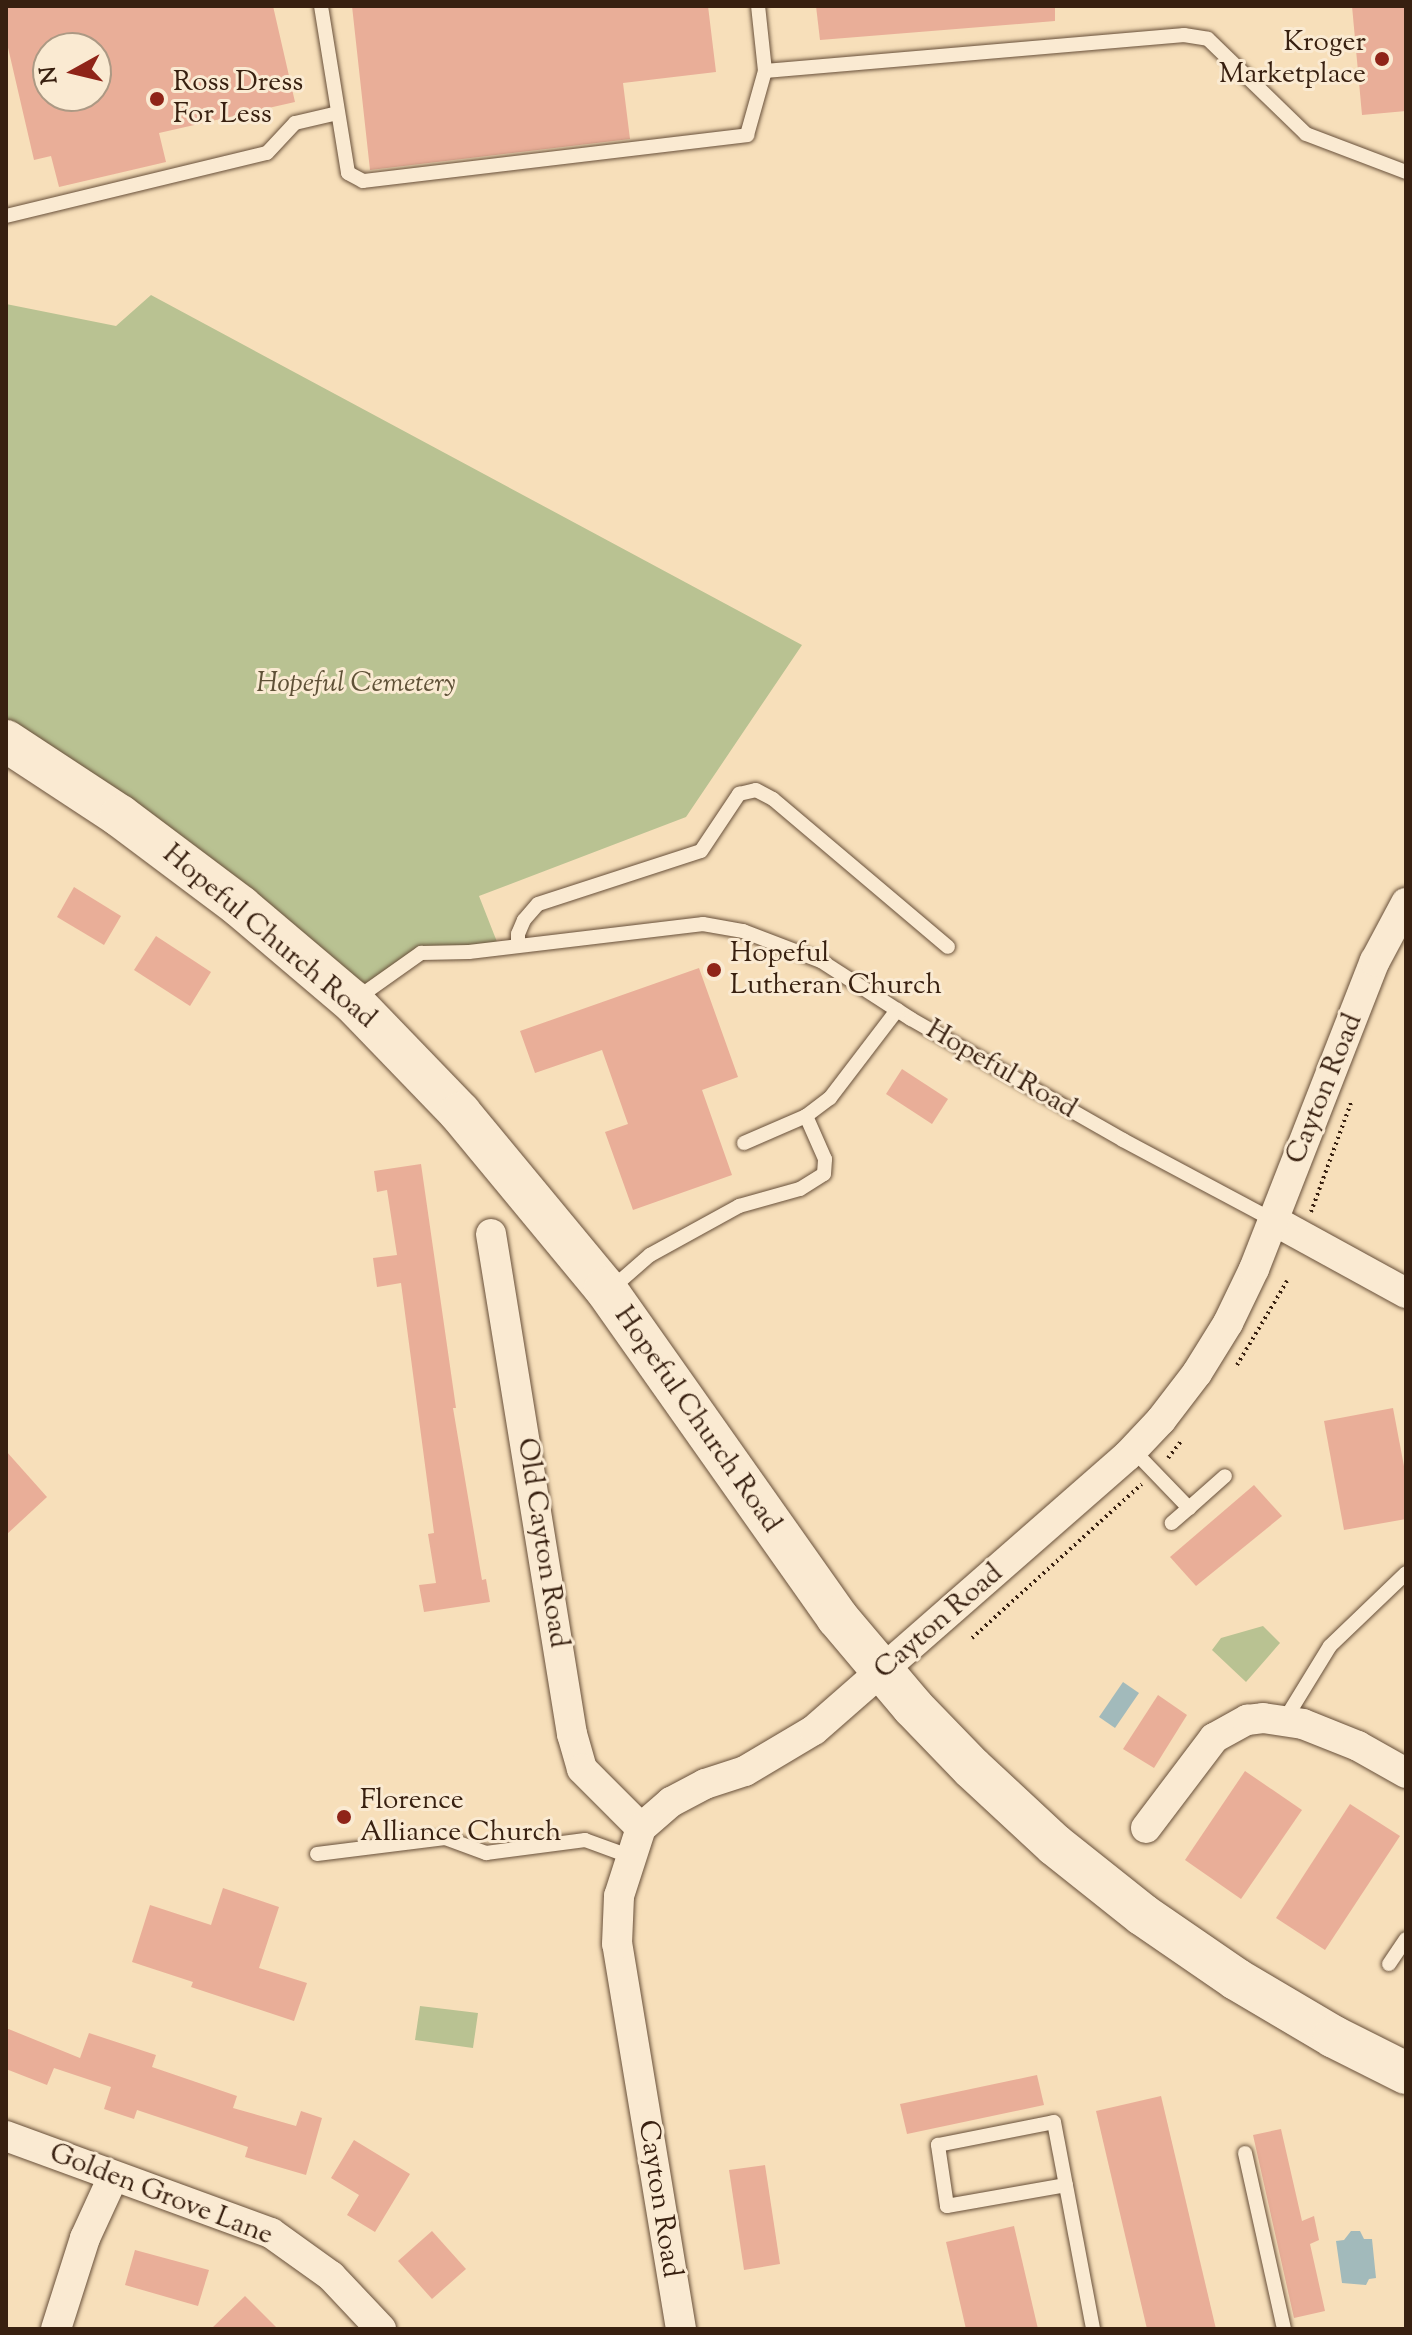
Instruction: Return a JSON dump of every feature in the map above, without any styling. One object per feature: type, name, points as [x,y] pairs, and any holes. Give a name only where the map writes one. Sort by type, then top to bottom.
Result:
[{"type":"main road","name":"Hopeful Church Road","points":[[6,741],[181,860],[352,1001],[511,1170],[608,1292],[794,1561],[882,1672],[972,1768],[1055,1845],[1143,1915],[1236,1979],[1334,2037],[1406,2073]]},
{"type":"street","name":"Cayton Road","points":[[681,2329],[617,1944],[619,1896],[629,1856],[641,1828],[671,1802],[705,1784],[745,1771],[814,1730],[1133,1450],[1197,1373],[1254,1269],[1375,961],[1406,903]]},
{"type":"street","name":"Hopeful Road","points":[[1273,1220],[1406,1293]]},
{"type":"street","name":"Old Cayton Road","points":[[491,1234],[572,1734],[582,1769],[641,1828]]},
{"type":"street","points":[[1146,1828],[1223,1731],[1247,1720],[1284,1721],[1358,1746],[1406,1773]]},
{"type":"street","name":"Golden Grove Lane","points":[[6,2136],[271,2233],[331,2276],[381,2329]]},
{"type":"street","points":[[56,2329],[85,2238],[113,2177]]},
{"type":"lane","points":[[321,6],[348,173],[363,181],[747,135],[765,71],[758,6]]},
{"type":"lane","points":[[765,71],[1184,35],[1208,39],[1306,134],[1406,172]]},
{"type":"lane","points":[[6,216],[267,153],[295,123],[338,113]]},
{"type":"lane","points":[[518,945],[518,934],[524,920],[538,904],[701,851],[739,794],[756,790],[773,799],[948,947]]},
{"type":"lane","name":"Hopeful Road","points":[[352,1001],[421,953],[469,952],[703,924],[730,929],[821,961],[897,1010],[1123,1140],[1273,1220]]},
{"type":"lane","points":[[744,1143],[806,1116],[830,1098],[897,1010]]},
{"type":"lane","points":[[608,1292],[650,1255],[739,1206],[800,1189],[824,1174],[825,1159],[806,1116]]},
{"type":"lane","points":[[1133,1450],[1189,1508]]},
{"type":"lane","points":[[1172,1523],[1225,1476]]},
{"type":"lane","points":[[1284,1721],[1330,1646],[1406,1573]]},
{"type":"lane","points":[[317,1854],[445,1838],[486,1853],[585,1840],[629,1856]]},
{"type":"lane","points":[[1389,1964],[1406,1939]]},
{"type":"lane","points":[[1066,2185],[947,2206],[938,2145],[1054,2122],[1066,2185],[1093,2329]]},
{"type":"lane","points":[[1245,2153],[1284,2329]]},
{"type":"green space","name":"Hopeful Cemetery","points":[[151,295],[802,645],[686,817],[479,896],[499,947],[421,953],[352,1001],[6,741],[6,304],[116,326]]},
{"type":"green space","points":[[1263,1626],[1280,1643],[1246,1682],[1212,1650],[1221,1638]]},
{"type":"green space","points":[[420,2006],[478,2013],[473,2048],[415,2040]]},
{"type":"water","points":[[1123,1682],[1139,1693],[1115,1728],[1099,1717]]},
{"type":"water","points":[[1351,2231],[1360,2231],[1364,2239],[1372,2239],[1376,2278],[1369,2279],[1366,2285],[1342,2283],[1336,2241],[1344,2240]]},
{"type":"building","name":"Ross Dress For Less","points":[[6,6],[273,6],[295,102],[159,133],[166,162],[59,187],[51,156],[34,160],[6,39]]},
{"type":"building","points":[[352,6],[708,6],[716,72],[623,83],[630,139],[370,170]]},
{"type":"building","points":[[816,6],[1055,6],[1055,21],[820,40]]},
{"type":"building","name":"Kroger Marketplace","points":[[1352,6],[1406,6],[1406,111],[1362,115]]},
{"type":"building","points":[[74,887],[121,916],[104,945],[57,917]]},
{"type":"building","points":[[156,936],[211,972],[190,1006],[134,970]]},
{"type":"building","name":"Hopeful Lutheran Church","points":[[699,968],[738,1077],[702,1090],[732,1175],[633,1210],[605,1132],[628,1124],[602,1050],[535,1073],[520,1031]]},
{"type":"building","points":[[902,1069],[948,1099],[932,1124],[886,1094]]},
{"type":"building","points":[[421,1164],[456,1408],[453,1408],[482,1580],[486,1579],[490,1602],[424,1612],[419,1585],[436,1583],[428,1534],[434,1533],[401,1283],[377,1287],[373,1258],[397,1255],[387,1190],[377,1192],[374,1171]]},
{"type":"building","points":[[1393,1408],[1406,1477],[1406,1519],[1344,1530],[1324,1421]]},
{"type":"building","points":[[6,1451],[47,1497],[6,1535]]},
{"type":"building","points":[[1254,1485],[1282,1516],[1196,1586],[1170,1557]]},
{"type":"building","points":[[1158,1695],[1187,1715],[1154,1768],[1123,1749]]},
{"type":"building","points":[[1245,1771],[1302,1810],[1241,1899],[1185,1860]]},
{"type":"building","points":[[1350,1804],[1400,1836],[1325,1950],[1276,1918]]},
{"type":"building","points":[[223,1888],[279,1907],[259,1968],[307,1983],[294,2021],[191,1987],[193,1982],[132,1962],[150,1905],[211,1925]]},
{"type":"building","points":[[6,2028],[80,2058],[89,2033],[156,2055],[152,2067],[237,2096],[233,2108],[296,2126],[301,2111],[322,2118],[306,2175],[245,2157],[248,2147],[137,2110],[134,2119],[104,2109],[111,2087],[54,2068],[47,2085],[6,2069]]},
{"type":"building","points":[[1037,2075],[1044,2105],[907,2134],[900,2104]]},
{"type":"building","points":[[1161,2096],[1216,2329],[1147,2329],[1096,2111]]},
{"type":"building","points":[[1281,2129],[1302,2221],[1314,2216],[1319,2240],[1310,2244],[1325,2311],[1294,2318],[1253,2135]]},
{"type":"building","points":[[354,2140],[410,2174],[375,2232],[347,2215],[359,2195],[331,2178]]},
{"type":"building","points":[[765,2165],[780,2264],[744,2270],[729,2170]]},
{"type":"building","points":[[1014,2226],[1038,2329],[966,2329],[946,2242]]},
{"type":"building","points":[[432,2231],[466,2269],[432,2299],[398,2261]]},
{"type":"building","points":[[135,2250],[209,2270],[198,2306],[125,2285]]},
{"type":"building","points":[[245,2296],[278,2329],[211,2329]]},
{"type":"place","name":"Kroger Marketplace","points":[[1382,59]]},
{"type":"place","name":"Ross Dress For Less","points":[[157,99]]},
{"type":"place","name":"Hopeful Lutheran Church","points":[[714,970]]},
{"type":"place","name":"Florence Alliance Church","points":[[344,1817]]}]
